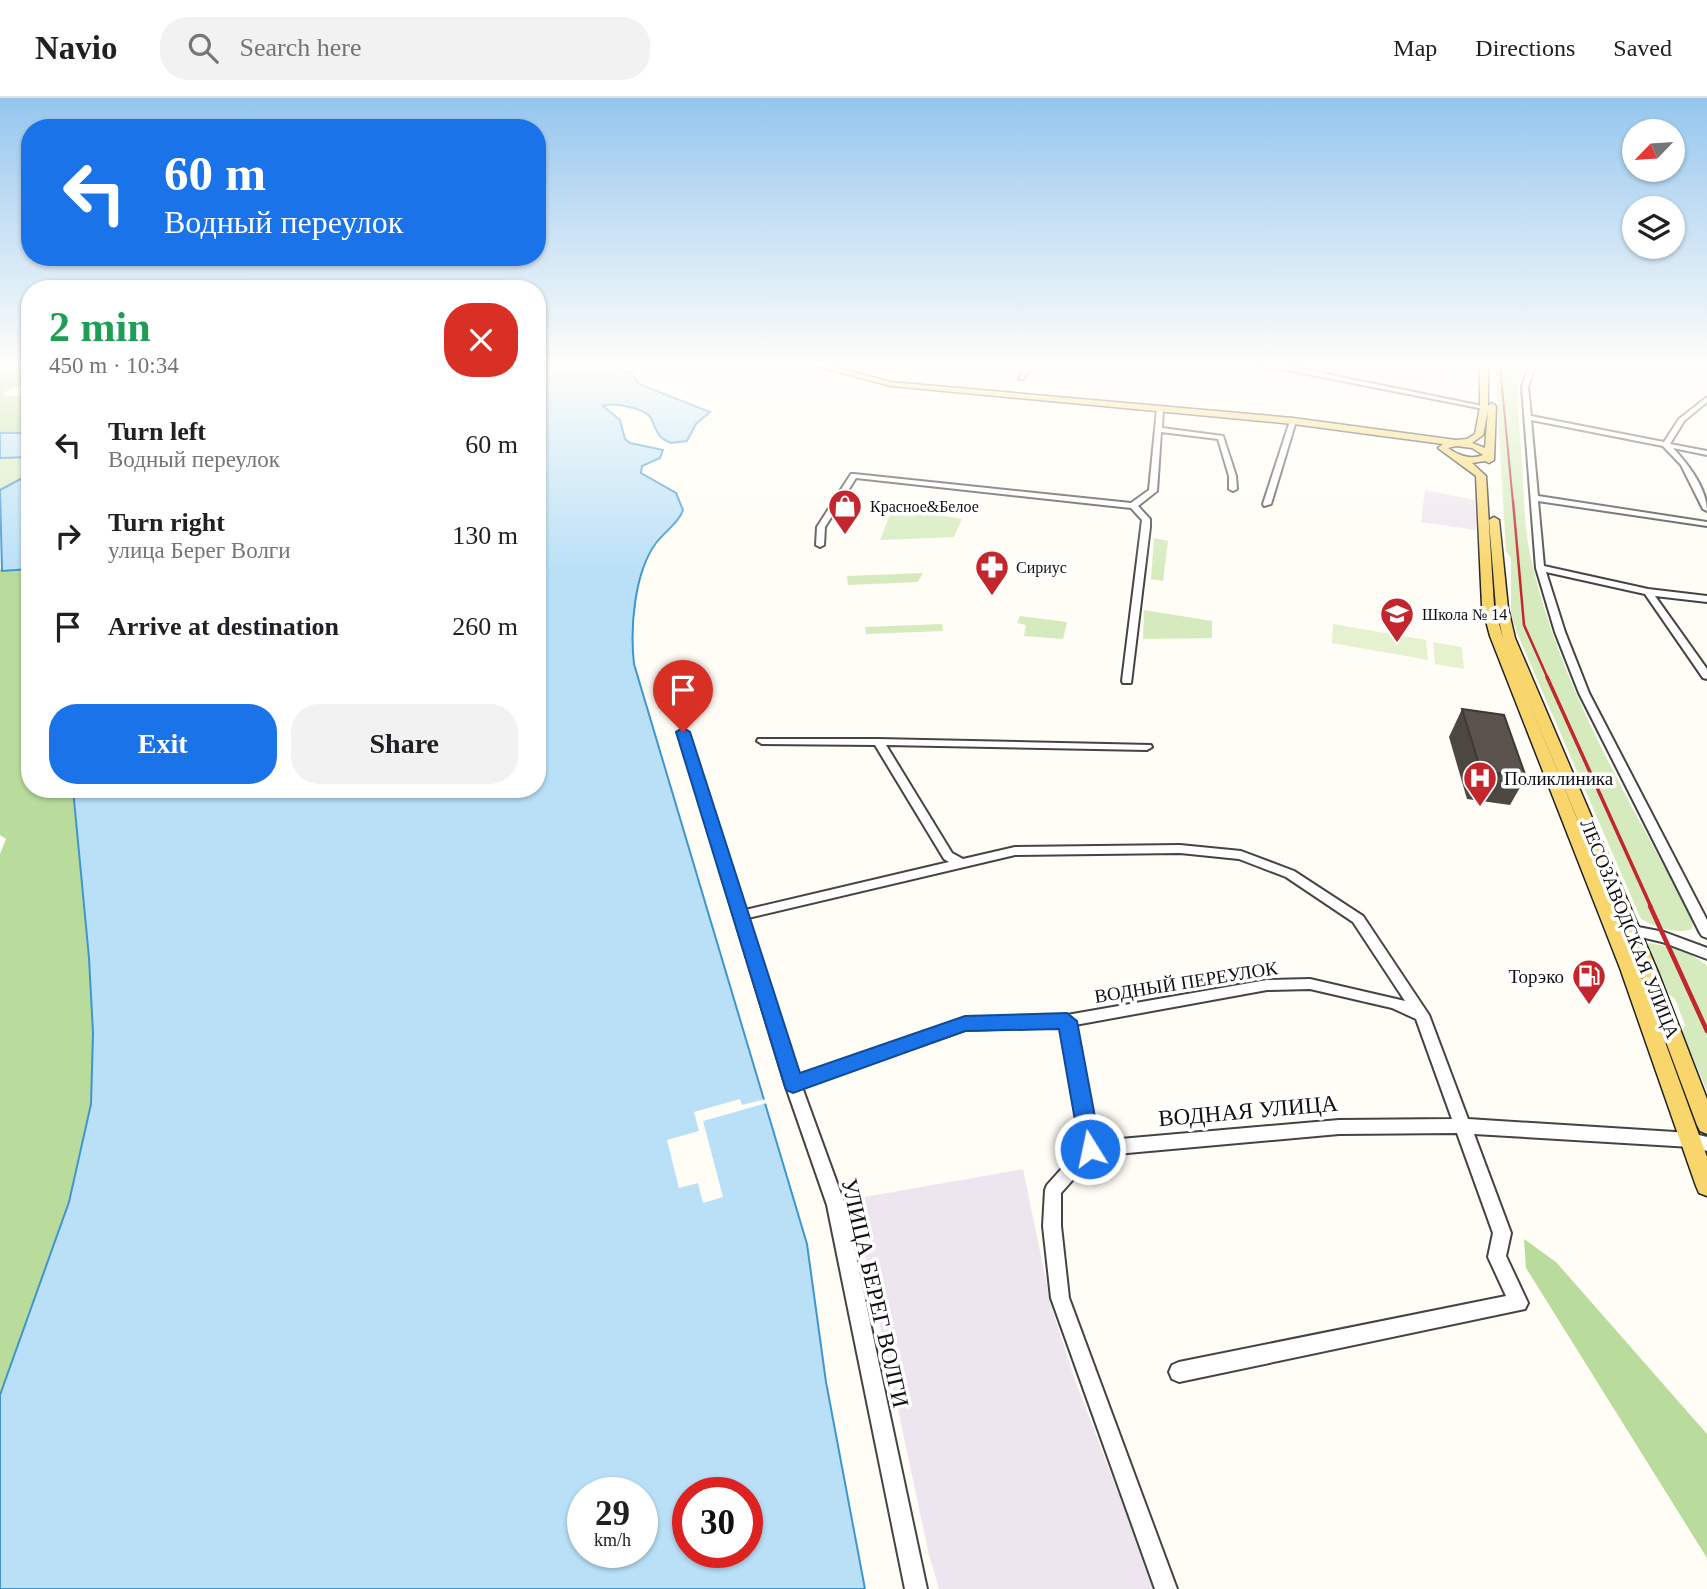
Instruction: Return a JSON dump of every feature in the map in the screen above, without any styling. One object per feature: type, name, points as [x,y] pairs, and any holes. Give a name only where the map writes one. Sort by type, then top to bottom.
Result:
[{"type":"main road","points":[[1403,436],[1453,449],[1478,460],[1489,455],[1478,447],[1453,449]]},
{"type":"main road","points":[[1453,449],[1478,436]]},
{"type":"main road","name":"ЛЕСОЗАВОДСКАЯ УЛИЦА","points":[[1492,436],[1489,455],[1502,608],[1509,638],[1633,931],[1707,1125]]},
{"type":"main road","name":"ЛЕСОЗАВОДСКАЯ УЛИЦА","points":[[1453,449],[1480,474],[1488,606],[1496,636],[1699,1142],[1707,1186]]},
{"type":"street","points":[[1133,506],[1153,491],[1158,436]]},
{"type":"street","points":[[1208,436],[1221,437],[1222,448],[1235,477],[1233,489]]},
{"type":"street","points":[[1267,504],[1288,436]]},
{"type":"street","points":[[1529,436],[1540,568],[1560,632],[1584,693],[1707,933]]},
{"type":"street","points":[[1619,436],[1707,453]]},
{"type":"street","points":[[1666,445],[1672,436]]},
{"type":"street","points":[[1666,445],[1684,464],[1707,509]]},
{"type":"street","points":[[820,545],[821,527],[854,475],[1133,506],[1146,519],[1127,681]]},
{"type":"street","points":[[1534,498],[1707,524]]},
{"type":"street","points":[[1540,568],[1648,592],[1707,599]]},
{"type":"street","points":[[1648,592],[1707,676]]},
{"type":"street","name":"УЛИЦА БЕРЕГ ВОЛГИ","points":[[683,732],[743,915],[793,1084],[836,1205],[916,1589]]},
{"type":"street","points":[[762,741],[1147,747]]},
{"type":"street","points":[[878,741],[948,856],[960,863]]},
{"type":"street","points":[[743,915],[1015,851],[1180,849],[1241,855],[1290,874],[1358,919],[1422,1015],[1502,1233],[1497,1257],[1519,1303],[1180,1372]]},
{"type":"street","points":[[1633,931],[1664,937],[1707,954]]},
{"type":"street","name":"ВОДНЫЙ ПЕРЕУЛОК","points":[[793,1084],[965,1024],[1067,1021],[1267,985],[1310,984],[1395,1003],[1422,1015]]},
{"type":"street","points":[[1067,1021],[1090,1149],[1053,1190],[1052,1226],[1060,1298],[1166,1589]]},
{"type":"street","name":"ВОДНАЯ УЛИЦА","points":[[1090,1149],[1339,1127],[1464,1126],[1699,1142]]},
{"type":"shaded area","points":[[1425,490],[1475,500],[1476,530],[1421,522]]},
{"type":"shaded area","points":[[1023,1169],[1052,1309],[1075,1380],[1155,1589],[939,1589],[929,1555],[853,1199]]},
{"type":"green space","points":[[1499,436],[1520,436],[1526,528],[1546,614],[1581,704],[1624,792],[1693,920],[1692,929],[1673,931],[1641,919],[1517,633],[1511,615],[1511,558],[1506,551]]},
{"type":"green space","points":[[21,457],[21,479],[0,490],[0,458]]},
{"type":"green space","points":[[893,507],[962,519],[954,537],[880,540]]},
{"type":"green space","points":[[1154,538],[1168,541],[1163,581],[1151,579]]},
{"type":"green space","points":[[0,569],[21,569],[21,798],[74,798],[89,958],[93,1033],[91,1104],[69,1202],[0,1395],[0,854],[6,839],[0,835]]},
{"type":"green space","points":[[923,573],[918,582],[848,585],[847,576]]},
{"type":"green space","points":[[1144,610],[1212,621],[1212,638],[1143,639]]},
{"type":"green space","points":[[1020,616],[1067,622],[1063,639],[1024,636],[1026,625],[1017,623]]},
{"type":"green space","points":[[942,624],[943,631],[866,634],[865,627]]},
{"type":"green space","points":[[1333,624],[1426,640],[1428,660],[1332,643]]},
{"type":"green space","points":[[1433,642],[1462,647],[1464,669],[1435,664]]},
{"type":"green space","points":[[1649,943],[1682,949],[1707,965],[1707,1091],[1682,1032],[1685,1025],[1675,999],[1664,990],[1647,946]]},
{"type":"green space","points":[[1524,1239],[1556,1262],[1707,1434],[1707,1558],[1526,1268]]},
{"type":"water","points":[[0,436],[21,436],[21,457],[0,458]]},
{"type":"water","points":[[546,436],[624,436],[630,443],[663,450],[660,458],[642,466],[641,473],[676,493],[683,510],[656,543],[638,585],[633,618],[634,664],[807,1244],[826,1382],[865,1589],[0,1589],[0,1395],[69,1202],[91,1104],[93,1033],[89,958],[74,798],[546,798]]},
{"type":"water","points":[[660,436],[690,436],[687,441],[666,441]]},
{"type":"water","points":[[21,479],[21,570],[2,571],[0,490]]},
{"type":"pier","points":[[740,1099],[742,1105],[766,1099],[767,1103],[703,1121],[723,1197],[703,1203],[698,1183],[679,1188],[667,1140],[699,1131],[694,1112]]},
{"type":"building","points":[[1462,709],[1504,715],[1526,777],[1481,771]]},
{"type":"railway","points":[[1507,436],[1513,503]]},
{"type":"railway","points":[[1513,501],[1524,625],[1548,679]]},
{"type":"railway","points":[[1547,677],[1651,907]]},
{"type":"railway","points":[[1650,906],[1707,1031]]},
{"type":"place","name":"Красное&Белое","points":[[845,536]]},
{"type":"place","name":"Сириус","points":[[992,597]]},
{"type":"place","name":"Школа № 14","points":[[1397,644]]},
{"type":"place","name":"Поликлиника","points":[[1480,808]]},
{"type":"place","name":"Торэко","points":[[1589,1006]]},
{"type":"route","points":[[683,732],[743,915],[793,1084],[965,1024],[1067,1021],[1090,1149]]}]
